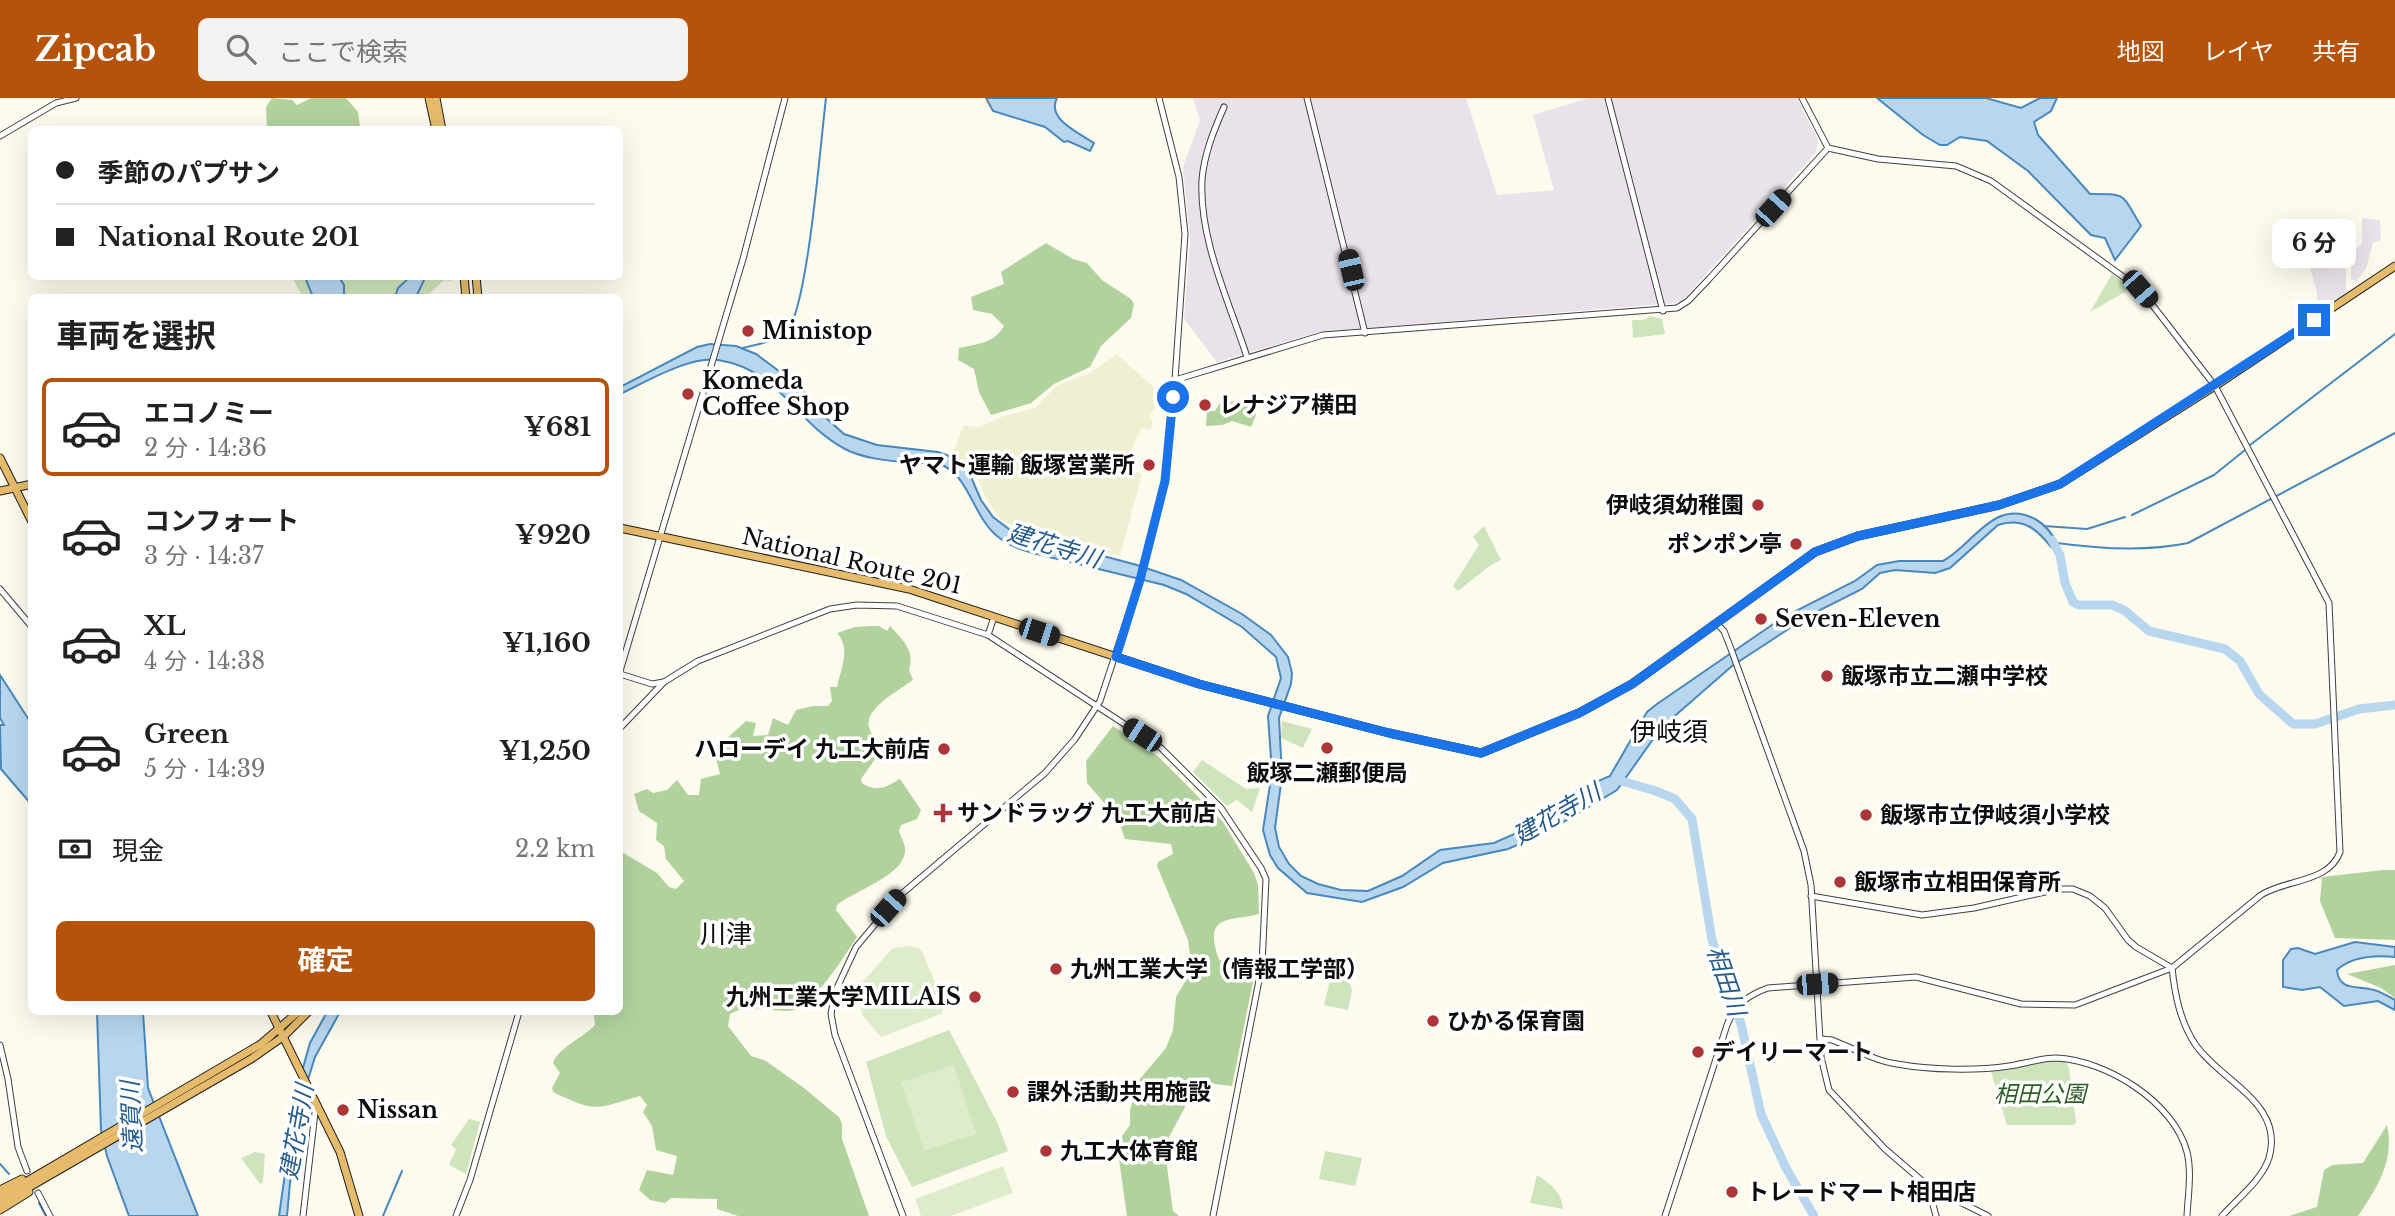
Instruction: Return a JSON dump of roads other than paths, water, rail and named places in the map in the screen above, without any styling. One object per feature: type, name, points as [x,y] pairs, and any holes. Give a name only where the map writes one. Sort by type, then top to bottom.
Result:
[{"type":"highway","points":[[429,98],[435,126]]},
{"type":"highway","points":[[436,98],[441,126]]},
{"type":"highway","name":"National Route 201","points":[[623,529],[909,589],[1196,684],[1481,753],[1552,725],[1609,698],[1799,561],[1836,543],[1885,529],[1999,505],[2060,484],[2215,386],[2395,266]]},
{"type":"highway","points":[[0,458],[28,514]]},
{"type":"highway","points":[[0,491],[28,485]]},
{"type":"highway","points":[[273,1015],[315,1097],[348,1171],[359,1216]]},
{"type":"highway","points":[[282,1032],[296,1015]]},
{"type":"highway","points":[[0,1197],[189,1091],[304,1015]]},
{"type":"highway","points":[[0,1190],[45,1174]]},
{"type":"highway","points":[[0,1204],[45,1174]]},
{"type":"highway","points":[[0,1210],[45,1174]]},
{"type":"street","points":[[0,136],[62,100],[76,98]]},
{"type":"street","points":[[623,662],[743,259],[785,98]]},
{"type":"street","points":[[903,1216],[835,1035],[831,1014],[835,992],[856,947],[898,897],[1045,773],[1075,739],[1097,706],[1116,657],[1144,566],[1165,481],[1175,380],[1185,234],[1179,177],[1159,98]]},
{"type":"street","points":[[1307,98],[1365,332]]},
{"type":"street","points":[[1608,98],[1663,311]]},
{"type":"street","points":[[1802,98],[1828,148]]},
{"type":"street","points":[[1224,107],[1210,138],[1202,177],[1202,196],[1211,246],[1247,357]]},
{"type":"street","points":[[1175,380],[1313,337],[1677,308],[1688,301],[1828,148]]},
{"type":"street","points":[[1665,1216],[1721,1040],[1733,1012],[1754,993],[1768,988],[1922,978],[2021,1004],[2075,1005],[2172,968],[2272,888],[2326,871],[2336,862],[2340,841],[2336,711],[2330,615],[2326,596],[2215,386],[2140,289],[1991,181],[1956,166],[1878,159],[1828,148]]},
{"type":"street","points":[[0,589],[28,622]]},
{"type":"street","points":[[623,725],[664,682],[698,661],[755,636],[844,607],[897,606],[988,635],[1161,748],[1207,793],[1228,818],[1266,879],[1267,904],[1262,965],[1213,1216]]},
{"type":"street","points":[[988,635],[994,617]]},
{"type":"street","points":[[1716,623],[1724,631],[1737,664],[1804,851],[1811,896],[1824,1077],[1833,1096],[1885,1149],[1928,1186],[1988,1216]]},
{"type":"street","points":[[623,673],[652,684],[664,682]]},
{"type":"street","points":[[1811,896],[1922,915],[1974,908],[2059,889],[2073,889],[2090,896],[2105,908],[2136,947],[2172,968]]},
{"type":"street","points":[[2172,968],[2179,1009],[2197,1047],[2257,1104],[2266,1115],[2272,1137],[2269,1159],[2262,1172],[2222,1216]]},
{"type":"street","points":[[456,1216],[470,1180],[518,1015]]},
{"type":"street","points":[[1821,1039],[1832,1040],[1900,1065],[1987,1069],[2057,1058],[2104,1071],[2138,1089],[2154,1101],[2175,1124],[2189,1165],[2187,1216]]},
{"type":"street","points":[[0,1045],[18,1147],[27,1171]]},
{"type":"street","points":[[303,1216],[315,1097]]},
{"type":"street","points":[[1928,1186],[1936,1216]]},
{"type":"street","points":[[38,1192],[50,1216]]},
{"type":"water","points":[[986,98],[1057,98],[1055,106],[1060,119],[1094,143],[1090,151],[1068,141],[1064,142],[1045,127],[993,111]]},
{"type":"water","points":[[1877,98],[1986,98],[2021,108],[2040,98],[2057,98],[2051,111],[2034,122],[2038,135],[2090,194],[2118,195],[2126,201],[2141,226],[2115,260],[2105,238],[2091,235],[2028,171],[1987,141],[1960,137],[1947,145],[1940,145],[1923,135]]},
{"type":"water","points":[[306,280],[341,280],[344,285],[344,294],[312,294]]},
{"type":"water","points":[[407,280],[424,280],[417,294],[396,294]]},
{"type":"water","points":[[710,344],[736,346],[756,354],[799,386],[824,416],[844,434],[877,445],[938,452],[952,457],[968,470],[981,500],[993,517],[1013,532],[1137,565],[1181,580],[1242,614],[1271,635],[1288,657],[1292,673],[1279,718],[1282,776],[1275,828],[1279,847],[1289,864],[1301,876],[1341,890],[1368,891],[1402,876],[1440,850],[1494,843],[1519,832],[1575,791],[1610,776],[1647,712],[1657,704],[1782,618],[1855,581],[1877,565],[1899,561],[1943,561],[1996,518],[2008,514],[2021,514],[2039,521],[2055,539],[2059,548],[2051,547],[2029,526],[2007,523],[1998,525],[1950,568],[1935,573],[1895,570],[1880,573],[1862,589],[1810,615],[1732,666],[1661,728],[1617,790],[1543,834],[1508,849],[1443,863],[1403,887],[1362,902],[1307,893],[1278,868],[1270,855],[1263,830],[1272,772],[1268,716],[1281,678],[1276,657],[1242,627],[1186,594],[1164,585],[1039,555],[1013,546],[989,528],[960,479],[944,466],[878,459],[845,449],[813,426],[773,386],[757,374],[739,366],[718,360],[694,362],[623,393],[623,385],[697,347]]},
{"type":"water","points":[[0,675],[28,718],[28,800],[1,769],[0,725],[4,725],[0,718]]},
{"type":"water","points":[[2355,942],[2395,947],[2395,957],[2357,959],[2343,965],[2337,970],[2341,982],[2382,993],[2395,1000],[2395,1010],[2378,1001],[2344,1006],[2320,987],[2302,990],[2283,987],[2283,960],[2291,949],[2298,948],[2315,954]]},
{"type":"water","name":"遠賀川","points":[[97,1015],[143,1015],[148,1088],[198,1216],[129,1216],[107,1156],[101,1130]]},
{"type":"water","points":[[325,1015],[338,1015],[315,1057],[303,1096],[295,1129],[287,1216],[279,1216],[297,1089],[310,1043]]},
{"type":"waterway","points":[[743,348],[783,335],[794,316],[807,257],[826,98]]},
{"type":"waterway","points":[[2250,445],[2395,334]]},
{"type":"waterway","points":[[2057,543],[2122,549],[2188,543],[2395,433]]},
{"type":"waterway","points":[[2132,515],[2214,475],[2245,450]]},
{"type":"waterway","points":[[2044,526],[2087,529],[2125,517]]},
{"type":"waterway","name":"建花寺川","points":[[2052,540],[2060,555],[2065,583],[2073,602],[2078,605],[2112,605],[2124,610],[2149,631],[2225,649],[2240,661],[2259,694],[2293,724],[2315,724],[2359,709],[2395,705]]},
{"type":"waterway","name":"相田川","points":[[1618,780],[1675,799],[1692,819],[1712,940],[1741,1024],[1761,1114],[1786,1168],[1814,1216]]},
{"type":"waterway","points":[[0,1164],[9,1174]]},
{"type":"waterway","points":[[383,1216],[402,1171]]},
{"type":"waterway","points":[[39,1203],[46,1216]]},
{"type":"place","name":"Ministop","points":[[748,331]]},
{"type":"place","name":"Komeda Coffee Shop","points":[[688,394]]},
{"type":"place","name":"レナジア横田","points":[[1205,405]]},
{"type":"place","name":"ヤマト運輸 飯塚営業所","points":[[1149,465]]},
{"type":"place","name":"伊岐須幼稚園","points":[[1758,505]]},
{"type":"place","name":"ポンポン亭","points":[[1796,544]]},
{"type":"place","name":"Seven-Eleven","points":[[1761,619]]},
{"type":"place","name":"飯塚市立二瀬中学校","points":[[1827,676]]},
{"type":"place","name":"飯塚二瀬郵便局","points":[[1327,748]]},
{"type":"place","name":"ハローデイ 九工大前店","points":[[944,749]]},
{"type":"place","name":"サンドラッグ 九工大前店","points":[[943,813]]},
{"type":"place","name":"飯塚市立伊岐須小学校","points":[[1866,815]]},
{"type":"place","name":"飯塚市立相田保育所","points":[[1840,882]]},
{"type":"place","name":"九州工業大学（情報工学部）","points":[[1056,969]]},
{"type":"place","name":"九州工業大学MILAIS","points":[[975,997]]},
{"type":"place","name":"ひかる保育園","points":[[1433,1021]]},
{"type":"place","name":"デイリーマート","points":[[1698,1052]]},
{"type":"place","name":"課外活動共用施設","points":[[1013,1092]]},
{"type":"place","name":"Nissan","points":[[343,1110]]},
{"type":"place","name":"九工大体育館","points":[[1046,1151]]},
{"type":"place","name":"トレードマート相田店","points":[[1732,1192]]},
{"type":"district","name":"伊岐須","points":[[1669,732]]},
{"type":"district","name":"川津","points":[[726,934]]},
{"type":"park label","name":"相田公園","points":[[2040,1094]]}]
